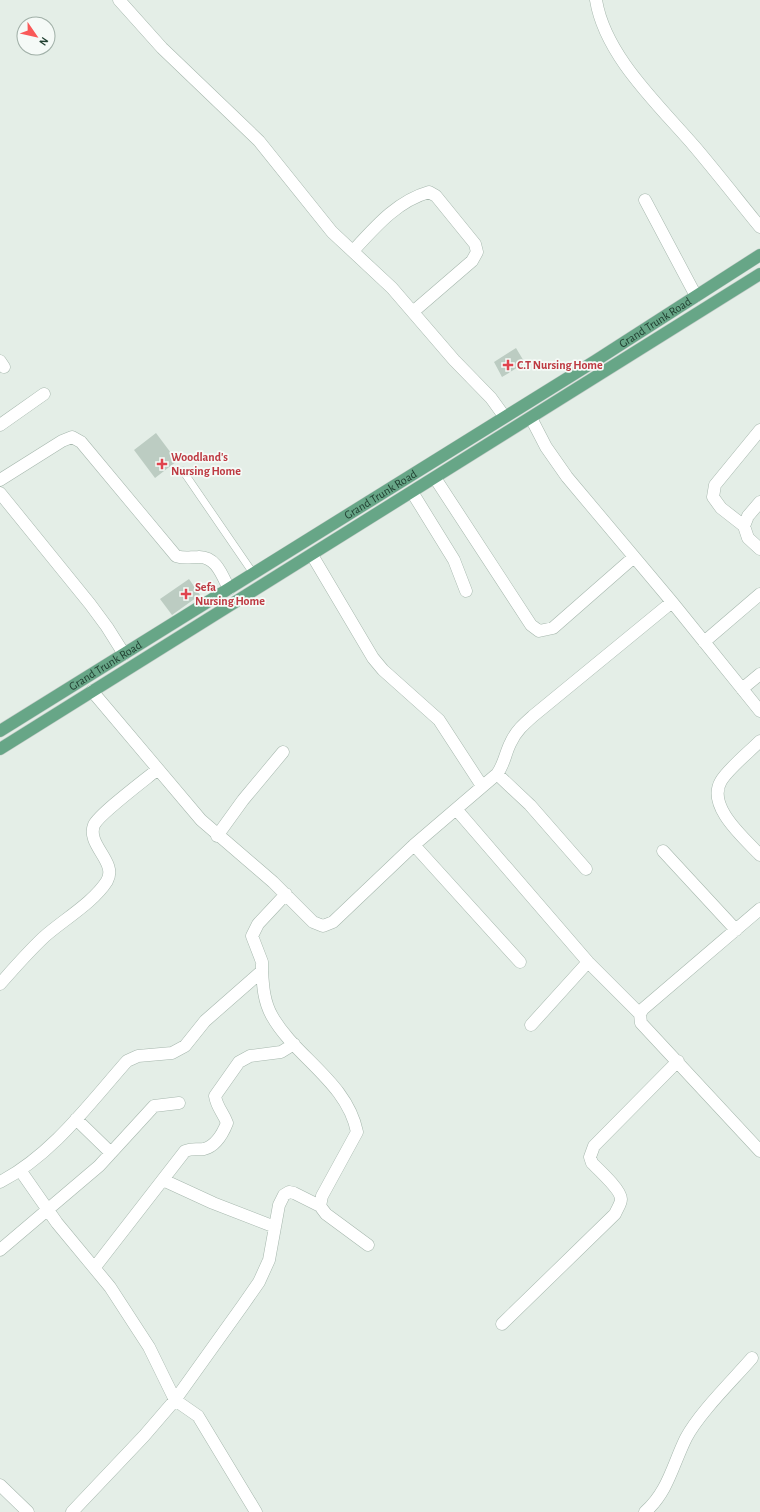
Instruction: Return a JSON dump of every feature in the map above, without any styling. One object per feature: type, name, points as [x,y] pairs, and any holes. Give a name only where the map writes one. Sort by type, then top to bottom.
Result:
[{"type":"main road","name":"Grand Trunk Road","points":[[0,731],[760,256]]},
{"type":"main road","name":"Grand Trunk Road","points":[[0,749],[760,274]]},
{"type":"street","points":[[118,0],[162,48],[259,141],[332,232],[414,311],[454,360],[491,398],[504,416]]},
{"type":"street","points":[[596,0],[599,16],[609,40],[633,75],[760,227]]},
{"type":"street","points":[[353,251],[377,225],[395,209],[420,194],[429,192],[436,196],[475,244],[477,252],[472,261],[414,311]]},
{"type":"street","points":[[645,200],[696,296]]},
{"type":"street","points":[[0,425],[44,394]]},
{"type":"street","points":[[531,418],[546,447],[568,477],[760,711]]},
{"type":"street","points":[[760,430],[716,485],[713,497],[721,508],[744,526],[748,538],[760,549]]},
{"type":"street","points":[[0,480],[62,441],[72,437],[81,442],[176,556],[185,559],[205,557],[215,562],[229,589]]},
{"type":"street","points":[[435,478],[531,625],[539,631],[553,628],[634,557]]},
{"type":"street","points":[[412,492],[454,560],[466,591]]},
{"type":"street","points":[[0,493],[90,604],[124,654]]},
{"type":"street","points":[[744,526],[748,516],[760,502]]},
{"type":"street","points":[[312,554],[373,658],[383,670],[439,720],[482,786]]},
{"type":"street","points":[[704,642],[760,594]]},
{"type":"street","points":[[92,691],[201,820],[217,836],[257,867],[313,922],[323,926],[334,922],[414,845],[497,774],[504,763],[510,743],[518,731],[601,659],[672,602]]},
{"type":"street","points":[[742,689],[760,674]]},
{"type":"street","points":[[760,741],[721,781],[716,794],[721,811],[760,855]]},
{"type":"street","points":[[217,836],[243,800],[283,752]]},
{"type":"street","points":[[0,984],[44,937],[101,889],[108,878],[109,867],[93,840],[92,834],[96,821],[158,769]]},
{"type":"street","points":[[497,774],[530,805],[586,869]]},
{"type":"street","points":[[456,808],[588,962],[640,1014]]},
{"type":"street","points":[[414,845],[520,962]]},
{"type":"street","points":[[662,851],[736,930]]},
{"type":"street","points":[[286,894],[258,924],[252,936],[262,962],[263,993],[271,1015],[282,1032],[315,1064],[337,1091],[355,1121],[357,1132],[322,1196],[320,1206]]},
{"type":"street","points":[[760,909],[643,1009],[640,1014],[641,1023],[678,1061],[760,1151]]},
{"type":"street","points":[[531,1025],[588,962]]},
{"type":"street","points":[[0,1182],[30,1164],[76,1119],[127,1061],[138,1056],[172,1053],[185,1046],[205,1021],[262,971]]},
{"type":"street","points":[[95,1268],[185,1151],[192,1148],[203,1149],[212,1146],[222,1134],[227,1123],[224,1115],[216,1106],[215,1096],[239,1062],[250,1056],[281,1052],[294,1044]]},
{"type":"street","points":[[502,1324],[615,1214],[622,1197],[619,1191],[592,1163],[590,1157],[591,1152],[603,1137],[678,1061]]},
{"type":"street","points":[[0,1250],[88,1176],[154,1106],[179,1103]]},
{"type":"street","points":[[76,1119],[111,1153]]},
{"type":"street","points":[[20,1170],[46,1210],[95,1268],[149,1347],[175,1400],[198,1416],[256,1512]]},
{"type":"street","points":[[163,1180],[202,1199],[275,1227]]},
{"type":"street","points":[[72,1512],[144,1436],[175,1400],[259,1282],[269,1260],[279,1205],[284,1195],[289,1192],[320,1206],[326,1214],[368,1245]]},
{"type":"street","points":[[645,1512],[651,1507],[667,1483],[686,1437],[699,1419],[752,1358]]},
{"type":"street","points":[[0,1485],[28,1512]]},
{"type":"lane","points":[[183,471],[253,574]]},
{"type":"building","points":[[516,348],[525,363],[502,377],[494,362]]},
{"type":"building","points":[[156,433],[177,461],[155,478],[134,450]]},
{"type":"building","points":[[189,579],[200,595],[172,615],[160,599]]},
{"type":"place","name":"C.T Nursing Home","points":[[508,365]]},
{"type":"place","name":"Woodland's Nursing Home","points":[[162,464]]},
{"type":"place","name":"Sefa Nursing Home","points":[[186,594]]}]
